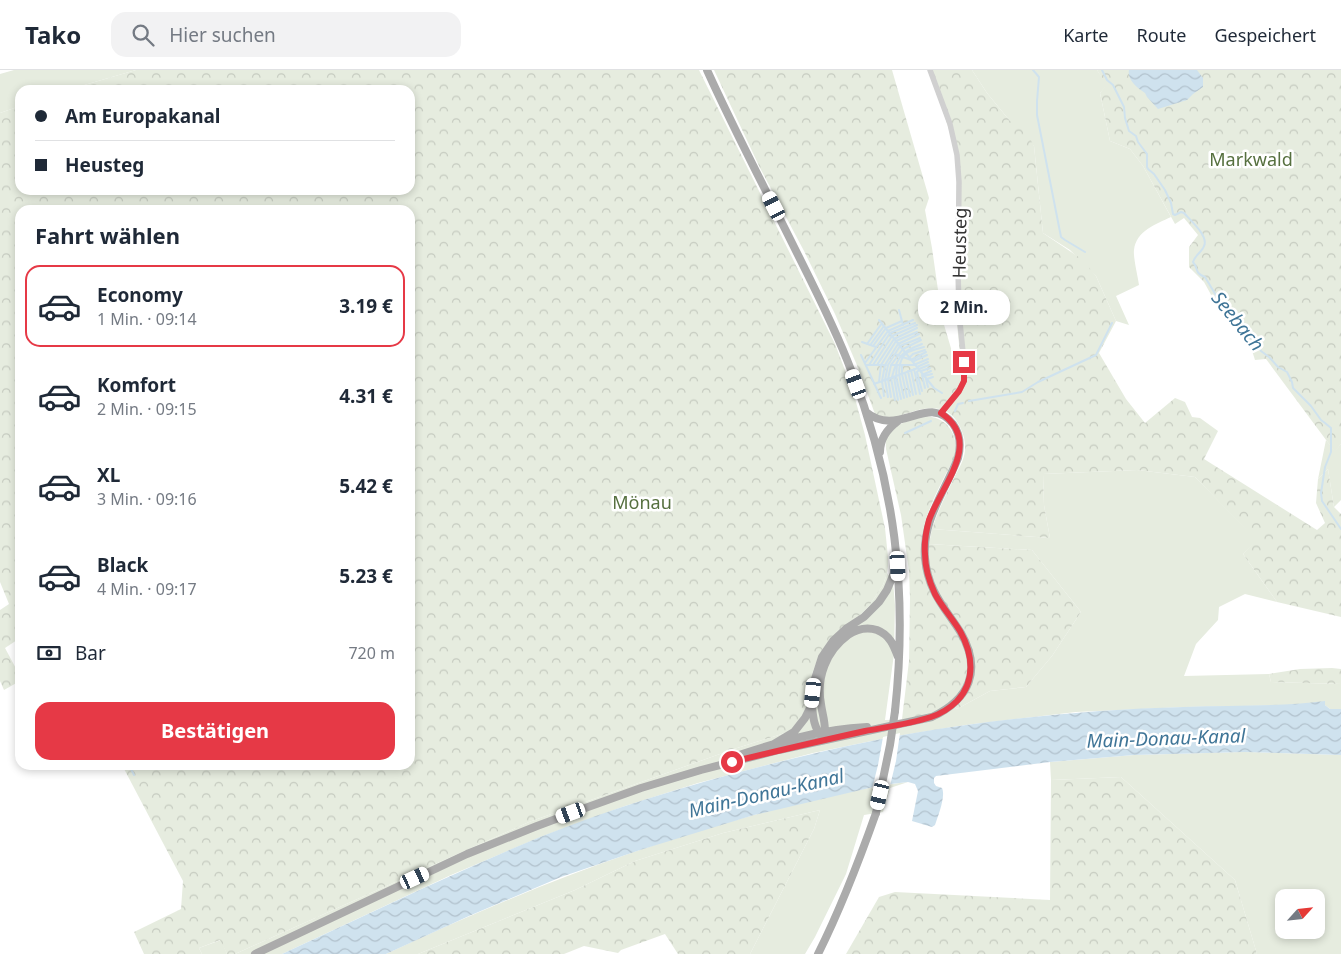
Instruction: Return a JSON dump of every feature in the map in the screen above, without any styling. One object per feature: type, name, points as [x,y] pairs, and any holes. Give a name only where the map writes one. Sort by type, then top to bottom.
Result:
[{"type":"main road","points":[[706,70],[818,294],[851,369],[879,455],[891,514],[898,566],[901,605],[900,661],[890,746],[876,813],[858,866],[818,954]]},
{"type":"main road","points":[[701,770],[774,744],[889,726],[932,717],[947,709],[961,696],[967,685],[971,673],[966,643],[934,592],[925,560],[929,521],[955,465],[960,447],[958,431],[941,413],[927,412],[898,421],[888,422],[872,417],[866,412]]},
{"type":"main road","points":[[879,455],[880,445],[884,436],[890,427],[898,421]]},
{"type":"main road","points":[[823,737],[814,720],[812,704],[814,682],[822,657],[833,640],[864,617],[875,606],[887,590],[898,566]]},
{"type":"main road","points":[[823,737],[820,702],[821,678],[827,659],[839,642],[856,631],[875,630],[883,633],[893,643],[900,661]]},
{"type":"main road","points":[[774,744],[794,732],[805,718],[812,704]]},
{"type":"main road","points":[[255,954],[467,854],[537,826],[641,788],[823,737]]},
{"type":"street","name":"Heusteg","points":[[930,70],[950,124],[957,155],[960,182],[958,269],[964,381],[959,391],[941,413]]},
{"type":"green space","points":[[14,70],[136,70],[84,85],[15,85],[15,108],[0,113],[0,74]]},
{"type":"green space","name":"Mönau","points":[[136,70],[699,70],[835,344],[853,391],[865,435],[885,528],[888,566],[883,585],[869,606],[859,616],[838,631],[821,652],[813,671],[805,712],[796,724],[785,733],[734,749],[529,822],[235,954],[227,954],[220,940],[199,948],[202,954],[144,954],[134,932],[181,909],[183,881],[125,770],[415,770],[415,205],[15,205],[15,641],[5,648],[15,667],[15,684],[4,690],[0,681],[0,610],[9,604],[0,582],[0,113],[15,108],[15,195],[415,195],[415,85],[84,85]]},
{"type":"green space","points":[[714,70],[892,70],[929,198],[925,210],[942,318],[953,355],[960,354],[956,314],[957,155],[930,70],[972,70],[987,93],[1010,121],[1022,124],[1034,146],[1043,233],[1083,260],[1096,276],[1116,321],[1099,353],[1126,399],[1145,423],[1175,398],[1185,402],[1192,417],[1200,418],[1218,431],[1204,459],[1317,530],[1325,523],[1316,503],[1318,479],[1328,469],[1334,507],[1341,514],[1341,617],[1277,602],[1243,554],[1256,540],[1195,477],[1137,470],[1043,474],[1044,505],[1050,538],[932,529],[964,458],[964,437],[959,425],[953,416],[937,409],[918,410],[884,420],[875,414],[835,314],[760,168]]},
{"type":"green space","points":[[972,70],[1097,70],[1107,85],[1100,93],[1110,141],[1130,149],[1143,166],[1171,217],[1148,229],[1136,243],[1134,257],[1139,285],[1116,296],[1129,325],[1116,321],[1096,276],[1070,250],[1043,233],[1034,146],[987,93]]},
{"type":"green space","name":"Markwald","points":[[1097,70],[1341,70],[1341,444],[1335,452],[1266,359],[1255,360],[1248,338],[1221,313],[1204,282],[1189,267],[1189,247],[1198,235],[1184,218],[1175,224],[1143,166],[1130,149],[1110,141],[1100,93],[1106,85]]},
{"type":"green space","points":[[924,416],[939,419],[949,427],[955,439],[956,454],[929,510],[921,546],[929,544],[1032,550],[1081,612],[1052,656],[1026,687],[990,691],[957,709],[955,707],[933,717],[902,719],[909,661],[909,571],[901,515],[886,449],[886,438],[898,425]]},
{"type":"green space","points":[[1326,440],[1335,451],[1341,444],[1341,500],[1334,507],[1328,469],[1318,479]]},
{"type":"green space","points":[[1137,470],[1195,477],[1257,540],[1243,554],[1277,602],[1245,594],[1219,607],[1218,620],[1196,644],[1184,676],[1269,674],[1271,682],[1341,684],[1341,709],[1330,709],[1324,702],[1294,705],[1184,707],[1076,712],[965,725],[891,737],[813,753],[698,783],[625,806],[543,836],[451,875],[282,954],[235,954],[529,822],[734,749],[785,733],[810,685],[813,671],[821,652],[838,631],[859,616],[869,606],[883,585],[887,573],[893,582],[895,605],[894,654],[885,720],[933,717],[955,707],[957,709],[990,691],[1026,687],[1052,656],[1081,612],[1032,550],[929,544],[932,529],[1050,538],[1044,505],[1043,474]]},
{"type":"green space","points":[[1300,669],[1341,669],[1341,684],[1271,682],[1269,674]]},
{"type":"green space","points":[[1244,752],[1341,755],[1341,954],[1257,954],[1235,880],[1121,777],[1051,780],[1050,762],[1134,755]]},
{"type":"green space","points":[[1121,777],[1235,880],[1257,954],[846,954],[879,897],[895,892],[1050,900],[1051,780]]},
{"type":"green space","points":[[908,782],[890,788],[883,812],[864,815],[846,874],[805,954],[750,954],[814,829],[820,810],[723,833],[635,861],[575,890],[418,954],[386,954],[537,888],[639,850],[691,833],[797,804]]},
{"type":"green space","points":[[820,810],[814,829],[750,954],[678,954],[665,934],[621,950],[618,953],[584,946],[564,954],[418,954],[575,890],[635,861],[723,833]]},
{"type":"green space","points":[[221,940],[227,954],[202,954],[199,948]]},
{"type":"water","points":[[1129,70],[1197,70],[1203,78],[1203,87],[1187,100],[1158,109],[1145,93],[1133,83]]},
{"type":"water","name":"Main-Donau-Kanal","points":[[1325,701],[1325,705],[1330,709],[1341,709],[1341,755],[1244,752],[1134,755],[1050,762],[936,776],[934,783],[942,788],[943,796],[935,825],[932,827],[912,821],[918,791],[915,784],[908,782],[882,785],[754,815],[640,850],[561,877],[386,954],[282,954],[475,865],[567,826],[679,789],[788,760],[864,742],[1020,718],[1129,709],[1272,705]]},
{"type":"pier","points":[[900,733],[890,786],[872,789],[883,737]]},
{"type":"waterway","points":[[1033,70],[1039,77],[1037,115],[1061,237],[1085,252]]},
{"type":"waterway","name":"Seebach","points":[[1102,70],[1107,80],[1113,85],[1124,107],[1129,131],[1136,136],[1147,154],[1148,169],[1154,174],[1165,190],[1171,203],[1173,214],[1184,213],[1198,228],[1204,238],[1204,246],[1193,262],[1198,272],[1205,277],[1226,312],[1255,341],[1261,351],[1278,367],[1287,372],[1293,388],[1311,406],[1321,420],[1331,428],[1331,452],[1325,467],[1321,493],[1322,501],[1341,529]]},
{"type":"waterway","points":[[899,310],[903,325]]},
{"type":"waterway","points":[[879,320],[934,388],[942,393]]},
{"type":"waterway","points":[[865,363],[888,331],[913,320]]},
{"type":"waterway","points":[[873,346],[886,328],[902,321]]},
{"type":"waterway","points":[[867,344],[882,323]]},
{"type":"waterway","points":[[869,365],[890,333],[915,323]]},
{"type":"waterway","points":[[969,401],[1022,392],[1038,382],[1096,355],[1112,323]]},
{"type":"waterway","points":[[873,365],[892,336],[917,325]]},
{"type":"waterway","points":[[871,344],[884,326]]},
{"type":"waterway","points":[[877,365],[894,339],[917,328]]},
{"type":"waterway","points":[[879,382],[881,365],[896,341],[917,332]]},
{"type":"waterway","points":[[884,396],[882,381],[885,365],[898,344],[919,334]]},
{"type":"waterway","points":[[888,397],[885,380],[888,365],[900,346],[920,338]]},
{"type":"waterway","points":[[891,397],[888,379],[891,365],[903,349],[921,340]]},
{"type":"waterway","points":[[862,342],[876,347]]},
{"type":"waterway","points":[[892,377],[896,364],[902,355],[922,344]]},
{"type":"waterway","points":[[904,398],[899,367],[903,357],[908,352],[924,347]]},
{"type":"waterway","points":[[910,357],[925,350]]},
{"type":"waterway","points":[[911,360],[926,352]]},
{"type":"waterway","points":[[895,354],[911,360]]},
{"type":"waterway","points":[[861,355],[881,398]]},
{"type":"waterway","points":[[914,361],[927,355]]},
{"type":"waterway","points":[[916,364],[928,359]]},
{"type":"waterway","points":[[917,367],[928,362]]},
{"type":"waterway","points":[[866,365],[886,365]]},
{"type":"waterway","points":[[891,365],[916,365]]},
{"type":"waterway","points":[[897,365],[896,376],[901,399]]},
{"type":"waterway","points":[[902,365],[907,397]]},
{"type":"waterway","points":[[919,369],[929,365]]},
{"type":"waterway","points":[[874,384],[918,368]]},
{"type":"waterway","points":[[921,371],[930,368]]},
{"type":"waterway","points":[[914,369],[920,394]]},
{"type":"waterway","points":[[911,370],[916,394]]},
{"type":"waterway","points":[[919,370],[917,372],[922,391]]},
{"type":"waterway","points":[[908,371],[913,395]]},
{"type":"waterway","points":[[925,388],[922,375],[931,371]]},
{"type":"waterway","points":[[905,373],[910,396]]},
{"type":"waterway","points":[[924,376],[932,374]]},
{"type":"waterway","points":[[894,377],[898,400]]},
{"type":"waterway","points":[[927,379],[933,377]]},
{"type":"waterway","points":[[891,378],[895,400]]},
{"type":"waterway","points":[[926,379],[928,387]]},
{"type":"waterway","points":[[955,411],[958,404],[963,403]]},
{"type":"waterway","points":[[905,433],[931,421]]},
{"type":"waterway","points":[[132,770],[134,775]]},
{"type":"route","points":[[732,762],[932,717],[957,701],[964,691],[970,680],[971,673],[968,649],[960,631],[934,592],[926,568],[925,552],[929,521],[960,451],[961,444],[958,431],[941,413],[959,391],[964,381],[964,362]]}]
